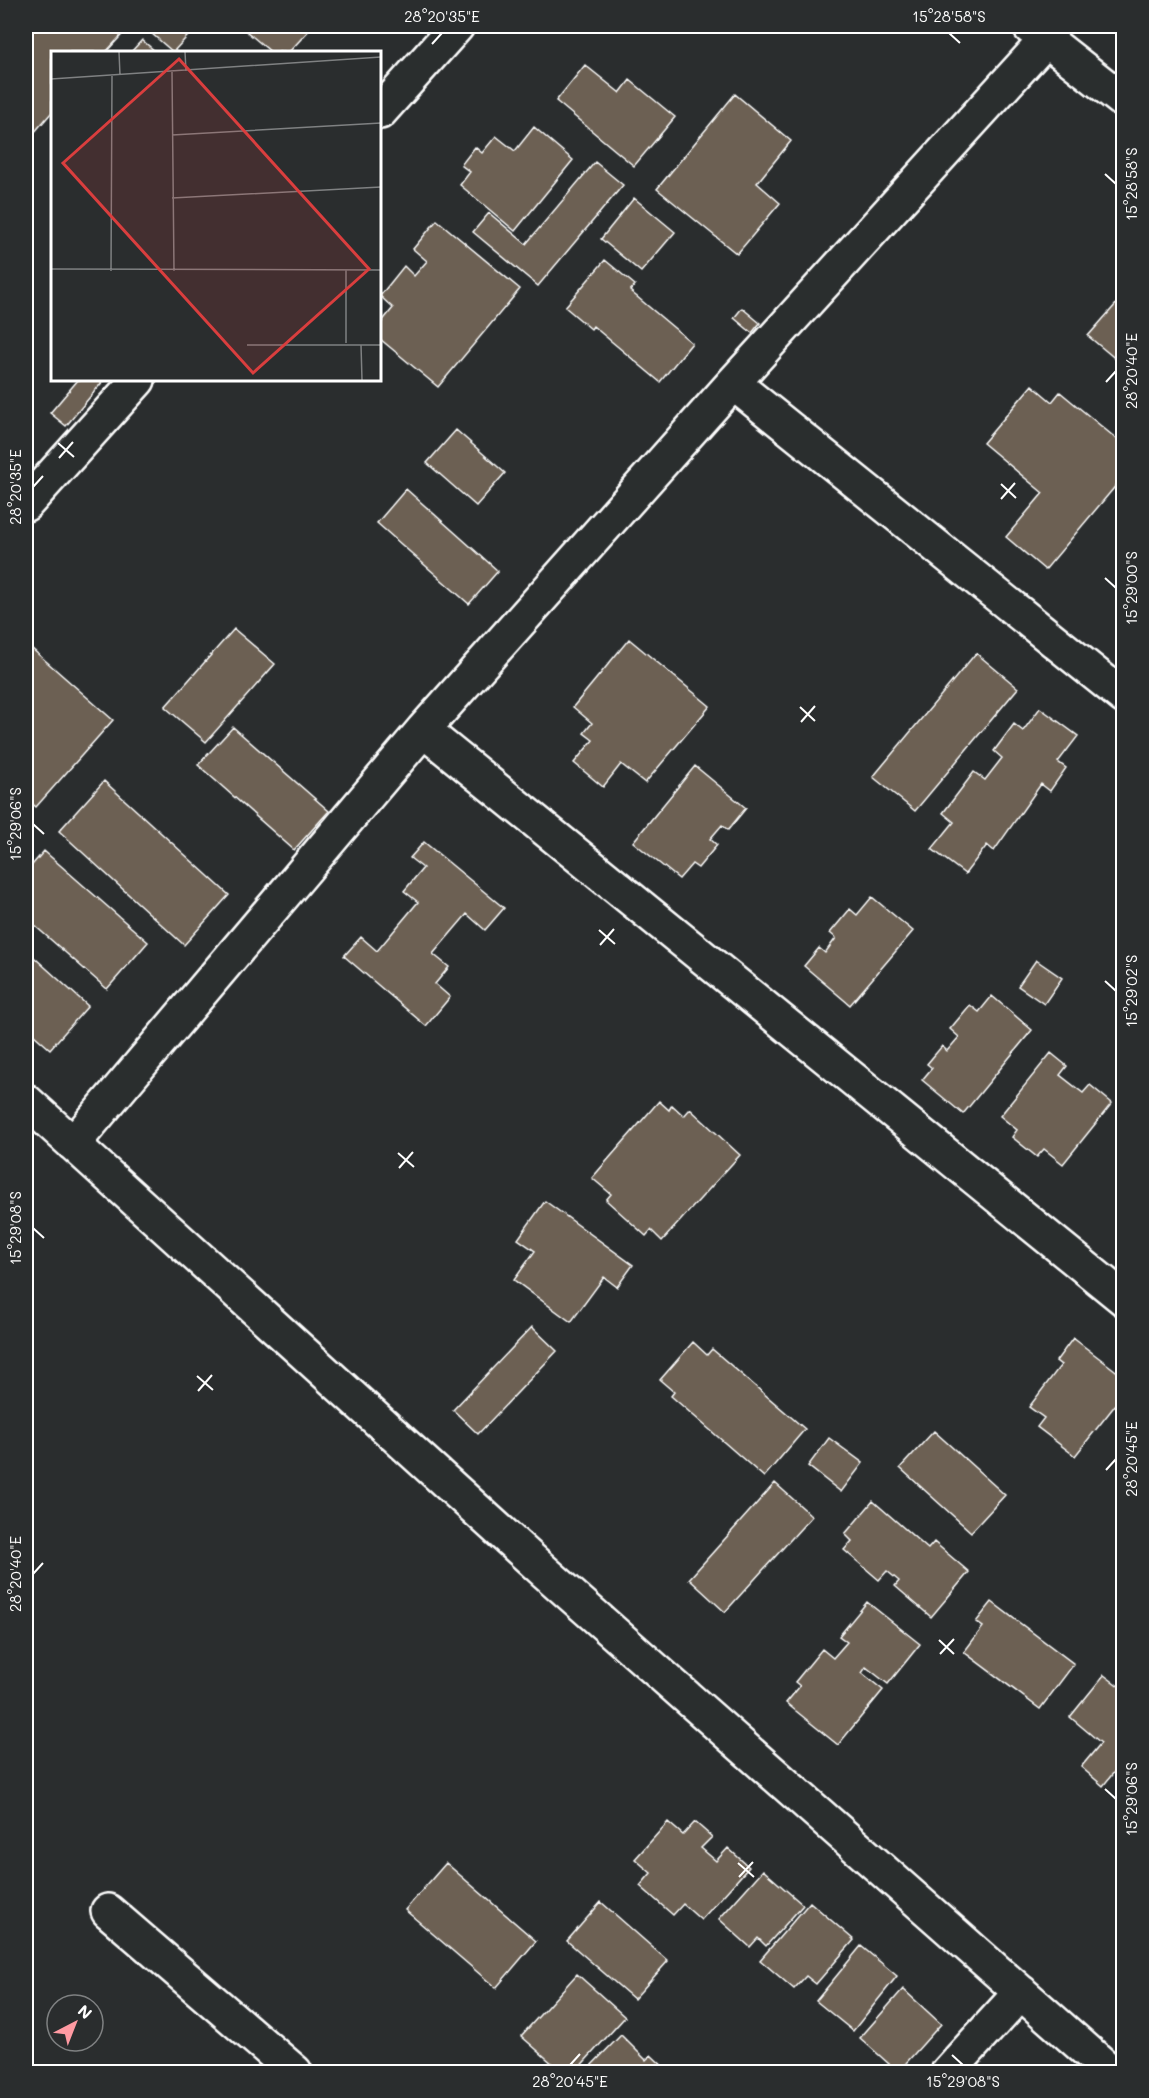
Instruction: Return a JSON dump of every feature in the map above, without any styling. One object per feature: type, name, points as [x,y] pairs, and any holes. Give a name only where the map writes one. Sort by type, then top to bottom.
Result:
[{"type":"street","points":[[381,111],[457,26]]},
{"type":"street","points":[[73,1144],[423,730],[734,383],[1037,33],[1124,101]]},
{"type":"street","points":[[26,504],[137,381]]},
{"type":"street","points":[[734,383],[1124,697]]},
{"type":"street","points":[[423,730],[1124,1299]]},
{"type":"street","points":[[26,1101],[544,1571],[1111,2073]]},
{"type":"street","points":[[108,1911],[295,2073]]},
{"type":"street","points":[[948,2073],[1021,1992]]},
{"type":"building","points":[[36,26],[130,26],[107,51],[51,51],[51,113],[26,142],[26,37]]},
{"type":"building","points":[[158,26],[197,26],[174,51],[151,33]]},
{"type":"building","points":[[240,26],[313,26],[290,51],[270,51]]},
{"type":"building","points":[[142,40],[155,51],[132,51]]},
{"type":"building","points":[[585,65],[620,93],[630,80],[675,117],[634,166],[556,101]]},
{"type":"building","points":[[735,94],[791,141],[757,183],[780,203],[737,254],[657,189]]},
{"type":"building","points":[[534,127],[573,160],[515,231],[460,185],[470,172],[461,165],[475,147],[482,153],[496,136],[515,151]]},
{"type":"building","points":[[595,162],[623,185],[538,286],[473,232],[489,213],[526,244]]},
{"type":"building","points":[[634,198],[675,232],[641,272],[601,239]]},
{"type":"building","points":[[437,220],[520,289],[438,387],[381,340],[381,323],[393,308],[381,295],[404,266],[414,276],[427,261],[413,249]]},
{"type":"building","points":[[605,260],[635,285],[630,291],[692,343],[660,382],[593,326],[591,329],[565,307]]},
{"type":"building","points":[[1117,303],[1124,309],[1124,366],[1088,336]]},
{"type":"building","points":[[742,308],[760,323],[752,333],[734,318]]},
{"type":"building","points":[[77,381],[103,381],[66,426],[50,413]]},
{"type":"building","points":[[1032,385],[1052,402],[1060,392],[1124,445],[1124,476],[1045,570],[1006,537],[1043,493],[983,443]]},
{"type":"building","points":[[456,430],[505,473],[476,506],[427,463]]},
{"type":"building","points":[[406,489],[498,571],[469,604],[377,523]]},
{"type":"building","points":[[234,629],[275,664],[206,742],[165,707]]},
{"type":"building","points":[[629,639],[710,706],[645,783],[621,764],[603,787],[574,763],[593,740],[584,733],[592,723],[573,707]]},
{"type":"building","points":[[31,648],[113,720],[36,807],[26,798],[26,655]]},
{"type":"building","points":[[976,653],[1018,688],[915,811],[873,777]]},
{"type":"building","points":[[1040,708],[1078,736],[1058,762],[1066,768],[1050,791],[1041,784],[994,851],[987,845],[965,874],[932,849],[954,822],[943,813],[974,772],[985,780],[1002,758],[994,751],[1014,724],[1023,731]]},
{"type":"building","points":[[233,727],[329,811],[294,850],[198,765]]},
{"type":"building","points":[[695,766],[746,808],[728,830],[722,825],[710,839],[717,845],[698,868],[692,864],[679,879],[633,842]]},
{"type":"building","points":[[104,781],[229,895],[184,945],[59,831]]},
{"type":"building","points":[[424,842],[504,908],[485,930],[467,914],[433,954],[449,967],[435,984],[450,997],[426,1026],[344,956],[361,937],[377,951],[418,902],[404,891],[423,868],[410,858]]},
{"type":"building","points":[[44,851],[148,942],[107,989],[26,918],[26,872]]},
{"type":"building","points":[[872,897],[913,931],[850,1005],[804,966],[819,948],[825,953],[836,938],[830,933],[850,909],[857,915]]},
{"type":"building","points":[[26,950],[88,1006],[50,1049],[26,1028]]},
{"type":"building","points":[[1036,960],[1062,978],[1044,1004],[1018,986]]},
{"type":"building","points":[[992,996],[1032,1030],[963,1114],[922,1080],[932,1068],[927,1064],[942,1046],[947,1051],[959,1037],[950,1029],[970,1005],[979,1012]]},
{"type":"building","points":[[1051,1053],[1067,1066],[1060,1075],[1083,1093],[1090,1085],[1112,1103],[1063,1164],[1044,1149],[1037,1157],[1012,1137],[1017,1130],[1000,1116]]},
{"type":"building","points":[[659,1101],[669,1110],[672,1105],[684,1116],[690,1109],[740,1155],[662,1241],[651,1230],[646,1236],[606,1200],[611,1194],[592,1178]]},
{"type":"building","points":[[545,1201],[633,1265],[617,1287],[604,1277],[571,1322],[514,1280],[535,1251],[518,1239]]},
{"type":"building","points":[[532,1327],[557,1351],[478,1434],[453,1410]]},
{"type":"building","points":[[1073,1338],[1124,1377],[1124,1394],[1075,1456],[1037,1427],[1044,1418],[1029,1407],[1061,1365],[1056,1361]]},
{"type":"building","points":[[693,1342],[707,1355],[712,1349],[805,1429],[764,1477],[671,1396],[674,1392],[660,1380]]},
{"type":"building","points":[[934,1431],[1005,1495],[971,1532],[900,1468]]},
{"type":"building","points":[[829,1438],[863,1463],[841,1492],[808,1466]]},
{"type":"building","points":[[775,1483],[812,1516],[725,1612],[689,1579]]},
{"type":"building","points":[[873,1501],[928,1549],[934,1542],[969,1572],[931,1617],[895,1586],[899,1581],[887,1571],[879,1580],[844,1550],[852,1541],[845,1534]]},
{"type":"building","points":[[867,1602],[920,1644],[888,1684],[866,1667],[862,1673],[883,1690],[838,1745],[786,1703],[800,1686],[795,1682],[822,1649],[833,1658],[847,1642],[839,1636]]},
{"type":"building","points":[[992,1602],[1074,1664],[1040,1709],[964,1652],[983,1627],[976,1622]]},
{"type":"building","points":[[1104,1675],[1124,1690],[1124,1771],[1118,1767],[1103,1786],[1081,1767],[1101,1743],[1070,1717]]},
{"type":"building","points":[[668,1822],[683,1835],[695,1822],[712,1837],[701,1848],[716,1861],[728,1848],[749,1867],[701,1920],[683,1904],[673,1915],[640,1886],[651,1873],[635,1859]]},
{"type":"building","points":[[446,1863],[536,1941],[496,1988],[405,1910]]},
{"type":"building","points":[[763,1870],[803,1905],[766,1946],[758,1938],[750,1947],[719,1919]]},
{"type":"building","points":[[601,1902],[668,1961],[634,1999],[567,1941]]},
{"type":"building","points":[[810,1902],[854,1940],[816,1984],[806,1976],[794,1989],[760,1960]]},
{"type":"building","points":[[861,1946],[897,1976],[853,2031],[816,2001]]},
{"type":"building","points":[[577,1974],[625,2017],[575,2072],[562,2072],[521,2036]]},
{"type":"building","points":[[903,1989],[941,2024],[898,2072],[860,2038]]},
{"type":"building","points":[[621,2035],[646,2060],[651,2055],[669,2072],[585,2072]]}]
